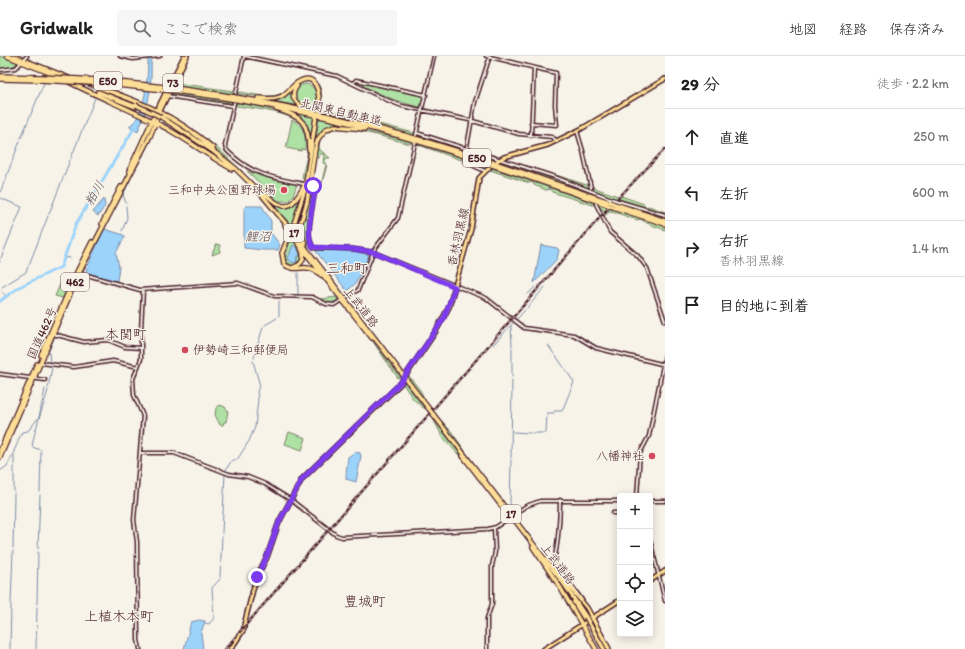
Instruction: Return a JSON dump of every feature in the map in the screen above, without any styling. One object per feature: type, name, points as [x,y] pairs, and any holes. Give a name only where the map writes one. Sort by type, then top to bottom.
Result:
[{"type":"highway","name":"上武道路","points":[[7,56],[73,80],[136,106],[160,118],[195,138],[224,159],[271,205],[564,584],[602,649]]},
{"type":"highway","name":"上武道路","points":[[14,56],[60,77],[136,106]]},
{"type":"highway","name":"北関東自動車道","points":[[0,78],[98,80],[216,93],[343,118],[426,141],[616,204],[665,223]]},
{"type":"highway","points":[[216,93],[273,99],[284,95],[300,81],[307,80],[314,83],[318,89],[318,110],[318,95],[316,88],[307,82],[299,84],[294,89],[294,100],[304,108],[343,118]]},
{"type":"highway","name":"北関東自動車道","points":[[174,89],[311,114],[400,136],[610,202]]},
{"type":"highway","points":[[238,100],[284,111],[299,118],[306,126],[312,155]]},
{"type":"highway","points":[[136,106],[150,107],[189,128],[272,200],[281,206],[288,206],[294,203],[306,182]]},
{"type":"highway","points":[[136,106],[146,118],[200,147],[234,169]]},
{"type":"highway","name":"国道462号","points":[[0,457],[32,378],[40,363],[78,273],[159,111]]},
{"type":"highway","points":[[317,117],[312,155],[301,204],[293,228],[282,253],[284,264],[291,268],[307,267],[313,269],[334,289]]},
{"type":"highway","name":"上武道路","points":[[160,118],[202,145],[234,169],[264,200],[344,300]]},
{"type":"highway","points":[[312,155],[319,137],[326,129],[335,126],[348,126],[400,136]]},
{"type":"highway","points":[[224,159],[231,163],[234,169]]},
{"type":"highway","points":[[306,182],[300,231],[303,241],[318,264]]},
{"type":"highway","points":[[285,226],[303,253],[303,260],[295,267],[288,265],[284,259],[289,237]]},
{"type":"highway","name":"国道462号","points":[[0,451],[52,334]]},
{"type":"highway","points":[[534,546],[586,608],[609,649]]},
{"type":"highway","points":[[534,546],[596,649]]},
{"type":"main road","name":"73","points":[[159,111],[184,56]]},
{"type":"main road","name":"73","points":[[159,111],[187,56]]},
{"type":"main road","points":[[498,160],[557,141],[577,131],[665,79]]},
{"type":"main road","points":[[485,170],[489,168]]},
{"type":"main road","name":"香林羽黒線","points":[[231,649],[244,630],[256,578],[267,556],[279,522],[306,474],[357,427],[404,378],[444,318],[455,287],[471,229],[479,179],[485,170]]},
{"type":"main road","points":[[653,579],[665,571]]},
{"type":"main road","points":[[544,649],[618,601]]},
{"type":"street","points":[[0,70],[14,69],[27,56]]},
{"type":"street","points":[[120,56],[128,59],[140,59],[154,58],[158,56]]},
{"type":"street","points":[[236,93],[244,56],[334,75],[390,102],[471,120],[511,133],[531,136],[552,136],[557,141]]},
{"type":"street","points":[[434,56],[426,95],[421,110],[417,134],[467,148],[498,160],[553,176],[610,202]]},
{"type":"street","points":[[486,56],[556,73],[555,106],[557,125],[531,123]]},
{"type":"street","points":[[466,152],[471,120],[490,56]]},
{"type":"street","points":[[531,136],[534,68]]},
{"type":"street","points":[[353,83],[356,80],[426,95]]},
{"type":"street","points":[[166,96],[234,105],[225,147],[233,156],[256,172],[306,182]]},
{"type":"street","points":[[577,131],[592,188]]},
{"type":"street","points":[[78,273],[143,290],[238,283],[278,297],[312,297],[330,305],[344,300],[360,288],[366,266],[373,252],[400,213],[415,144]]},
{"type":"street","points":[[465,159],[465,162],[485,170]]},
{"type":"street","points":[[311,185],[315,188],[309,233],[313,247],[353,249],[373,252],[455,287],[488,299],[524,328],[574,335],[596,348],[664,365]]},
{"type":"street","points":[[596,204],[610,232],[638,256],[646,267],[665,321]]},
{"type":"street","points":[[616,204],[665,215]]},
{"type":"street","points":[[140,649],[138,635],[137,542],[134,520],[143,416],[134,395],[133,379],[141,359],[143,290]]},
{"type":"street","points":[[52,334],[84,342],[108,340],[125,347],[141,348]]},
{"type":"street","points":[[637,493],[640,453],[649,436],[665,356]]},
{"type":"street","points":[[40,363],[74,367],[112,361],[138,367]]},
{"type":"street","points":[[0,374],[45,380]]},
{"type":"street","points":[[141,453],[174,453],[229,474],[252,479],[272,487],[336,535],[342,537],[494,528],[509,518]]},
{"type":"street","points":[[560,500],[555,558],[552,560],[568,580],[586,608]]},
{"type":"street","points":[[513,515],[523,507],[536,502],[560,500],[617,501]]},
{"type":"street","points":[[653,501],[665,501]]},
{"type":"street","points":[[487,649],[487,618],[492,604],[492,566],[495,552],[494,528]]},
{"type":"street","points":[[653,552],[665,601]]},
{"type":"green space","points":[[0,56],[17,62],[17,64],[8,68],[0,69]]},
{"type":"green space","points":[[356,81],[425,96],[420,107],[387,97]]},
{"type":"green space","points":[[315,82],[320,88],[322,97],[321,109],[414,133],[415,135],[424,136],[463,149],[464,151],[320,110],[321,99]]},
{"type":"green space","points":[[176,83],[262,96],[273,96],[283,92],[270,98],[175,86]]},
{"type":"green space","points":[[306,84],[313,87],[315,90],[316,109],[300,104],[295,98],[296,89],[300,85]]},
{"type":"green space","points":[[293,87],[292,96],[298,106],[268,100],[276,100]]},
{"type":"green space","points":[[172,92],[261,107],[298,118],[303,124],[308,134],[308,139],[307,133],[303,126],[296,120],[287,116],[265,110],[237,106],[236,104],[170,95]]},
{"type":"green space","points":[[291,112],[315,117],[311,144],[310,133],[307,125],[304,121]]},
{"type":"green space","points":[[319,118],[344,124],[329,126],[315,145]]},
{"type":"green space","points":[[292,120],[300,125],[304,132],[305,150],[302,149],[301,151],[286,148]]},
{"type":"green space","points":[[187,126],[213,144],[243,172]]},
{"type":"green space","points":[[345,127],[402,139],[463,158],[461,160],[413,143],[410,144],[352,130],[337,129],[326,133],[319,142],[320,150],[330,158],[325,160],[327,165],[322,183],[326,164],[323,163],[324,154],[320,154],[319,158],[317,158],[316,151],[319,139],[323,135],[327,132],[332,129]]},
{"type":"green space","points":[[308,147],[308,152],[304,180],[302,178]]},
{"type":"green space","points":[[470,151],[498,162],[501,161],[531,170],[534,174],[537,172],[549,176],[550,179],[555,178],[612,200],[614,198],[553,174],[590,186],[590,188],[592,187],[618,196],[604,211],[597,204],[593,205],[552,192],[550,189],[546,190],[534,185],[532,182],[529,183],[490,170],[487,167],[485,168],[467,160],[604,206],[607,206],[611,202],[468,152]]},
{"type":"green space","points":[[247,171],[261,176],[297,184],[293,196],[288,201],[278,201]]},
{"type":"green space","points":[[311,187],[312,197],[309,218],[304,218],[309,219],[307,235],[309,248],[303,237],[301,227]]},
{"type":"green space","points":[[304,189],[292,226],[263,194],[273,203],[291,206],[298,200]]},
{"type":"green space","points":[[621,196],[644,204],[646,207],[649,206],[665,212],[665,214],[619,199],[618,203],[665,217],[665,219],[617,203],[612,208],[665,226],[665,230],[640,219],[637,220],[611,211],[609,211],[604,217],[603,216]]},
{"type":"green space","points":[[291,238],[301,252],[301,260],[294,266],[288,263],[285,258]]},
{"type":"green space","points":[[216,244],[220,245],[220,252],[212,255]]},
{"type":"green space","points":[[62,280],[69,283],[63,298],[55,296]]},
{"type":"green space","points":[[336,297],[338,300],[331,303],[321,299]]},
{"type":"green space","points":[[371,339],[401,378],[398,378]]},
{"type":"green space","points":[[409,376],[420,390],[428,405],[407,377]]},
{"type":"green space","points":[[404,382],[425,409],[413,399],[403,384]]},
{"type":"green space","points":[[220,405],[225,407],[228,411],[226,422],[224,422],[223,425],[220,425],[215,415],[216,408]]},
{"type":"green space","points":[[436,415],[451,431],[482,475]]},
{"type":"green space","points":[[433,419],[477,476],[442,436]]},
{"type":"green space","points":[[289,432],[306,438],[302,450],[285,444]]},
{"type":"water","points":[[148,56],[151,56],[151,76],[148,103],[138,131],[129,126],[135,121],[139,114],[145,94]]},
{"type":"water","points":[[104,199],[105,206],[98,216],[93,212]]},
{"type":"water","name":"鯉沼","points":[[246,206],[262,206],[271,221],[271,233],[280,245],[278,250],[244,248],[244,210]]},
{"type":"water","points":[[104,229],[125,236],[116,253],[119,267],[117,281],[87,273],[86,270]]},
{"type":"water","points":[[293,245],[297,247],[300,255],[297,257],[296,263],[291,262],[288,258]]},
{"type":"water","points":[[541,245],[557,248],[559,250],[557,259],[534,283]]},
{"type":"water","points":[[315,250],[355,251],[369,255],[356,283],[347,291]]},
{"type":"water","points":[[355,452],[360,453],[361,456],[356,482],[346,479],[348,457]]},
{"type":"water","points":[[199,620],[205,621],[201,633],[203,649],[184,649],[191,622]]},
{"type":"waterway","points":[[21,138],[44,83]]},
{"type":"waterway","points":[[71,158],[95,98]]},
{"type":"waterway","name":"粕川","points":[[0,301],[19,287],[61,267],[76,224],[136,125]]},
{"type":"waterway","points":[[0,193],[20,141]]},
{"type":"waterway","points":[[134,172],[144,154]]},
{"type":"waterway","points":[[49,214],[70,160]]},
{"type":"waterway","points":[[126,203],[123,195],[132,176]]},
{"type":"waterway","points":[[0,198],[22,207],[1,258]]},
{"type":"waterway","points":[[122,231],[127,218],[126,206]]},
{"type":"waterway","points":[[29,265],[48,216]]},
{"type":"waterway","points":[[297,263],[297,258],[301,255]]},
{"type":"waterway","name":"粕川","points":[[64,257],[70,258]]},
{"type":"waterway","points":[[2,287],[26,272],[28,267]]},
{"type":"waterway","points":[[288,295],[298,295],[298,273]]},
{"type":"waterway","points":[[63,299],[70,283]]},
{"type":"waterway","points":[[528,294],[535,287]]},
{"type":"waterway","points":[[527,308],[545,287]]},
{"type":"waterway","name":"粕川","points":[[3,293],[6,296]]},
{"type":"waterway","points":[[280,295],[285,295]]},
{"type":"waterway","points":[[279,301],[279,316]]},
{"type":"waterway","points":[[66,310],[69,302]]},
{"type":"waterway","points":[[516,320],[525,310]]},
{"type":"waterway","points":[[56,332],[65,312]]},
{"type":"waterway","points":[[265,325],[277,318]]},
{"type":"waterway","points":[[493,345],[513,323]]},
{"type":"waterway","points":[[511,326],[512,346]]},
{"type":"waterway","points":[[254,358],[263,327]]},
{"type":"waterway","points":[[50,363],[49,351],[55,336]]},
{"type":"waterway","points":[[548,345],[554,354]]},
{"type":"waterway","points":[[512,348],[512,377]]},
{"type":"waterway","points":[[554,411],[562,411],[574,382],[556,356]]},
{"type":"waterway","points":[[225,471],[232,460],[237,460],[249,441],[255,427],[258,399],[257,391],[260,386],[253,361]]},
{"type":"waterway","points":[[48,388],[52,368]]},
{"type":"waterway","points":[[511,458],[512,380]]},
{"type":"waterway","points":[[18,441],[22,432],[28,431],[39,417],[45,389]]},
{"type":"waterway","points":[[41,450],[32,447],[48,390]]},
{"type":"waterway","points":[[532,433],[546,433],[547,413],[554,413]]},
{"type":"waterway","points":[[513,432],[530,433]]},
{"type":"waterway","points":[[14,492],[14,451],[18,442]]},
{"type":"waterway","points":[[0,471],[7,466],[14,452]]},
{"type":"waterway","points":[[40,492],[41,452]]},
{"type":"waterway","points":[[511,460],[510,505],[515,511]]},
{"type":"waterway","points":[[222,533],[225,474]]},
{"type":"waterway","points":[[13,548],[14,494]]},
{"type":"waterway","points":[[38,549],[40,495]]},
{"type":"waterway","points":[[220,577],[222,536]]},
{"type":"waterway","points":[[11,603],[13,551]]},
{"type":"waterway","points":[[37,604],[38,552]]},
{"type":"waterway","points":[[205,623],[209,624],[214,618],[212,588],[220,579]]},
{"type":"waterway","points":[[10,649],[11,604]]},
{"type":"waterway","points":[[36,649],[37,607]]},
{"type":"railway","points":[[225,649],[602,215],[665,149]]},
{"type":"place","name":"三和中央公園野球場","points":[[284,190]]},
{"type":"place","name":"伊勢崎三和郵便局","points":[[185,350]]},
{"type":"place","name":"八幡神社","points":[[652,456]]},
{"type":"district","name":"三和町","points":[[347,268]]},
{"type":"district","name":"本関町","points":[[126,334]]},
{"type":"district","name":"豊城町","points":[[365,601]]},
{"type":"district","name":"上植木本町","points":[[119,616]]},
{"type":"route","points":[[257,577],[267,556],[279,522],[302,479],[398,386],[436,332],[449,307],[455,287],[373,252],[353,249],[313,247],[309,235],[315,188],[313,186]]}]
